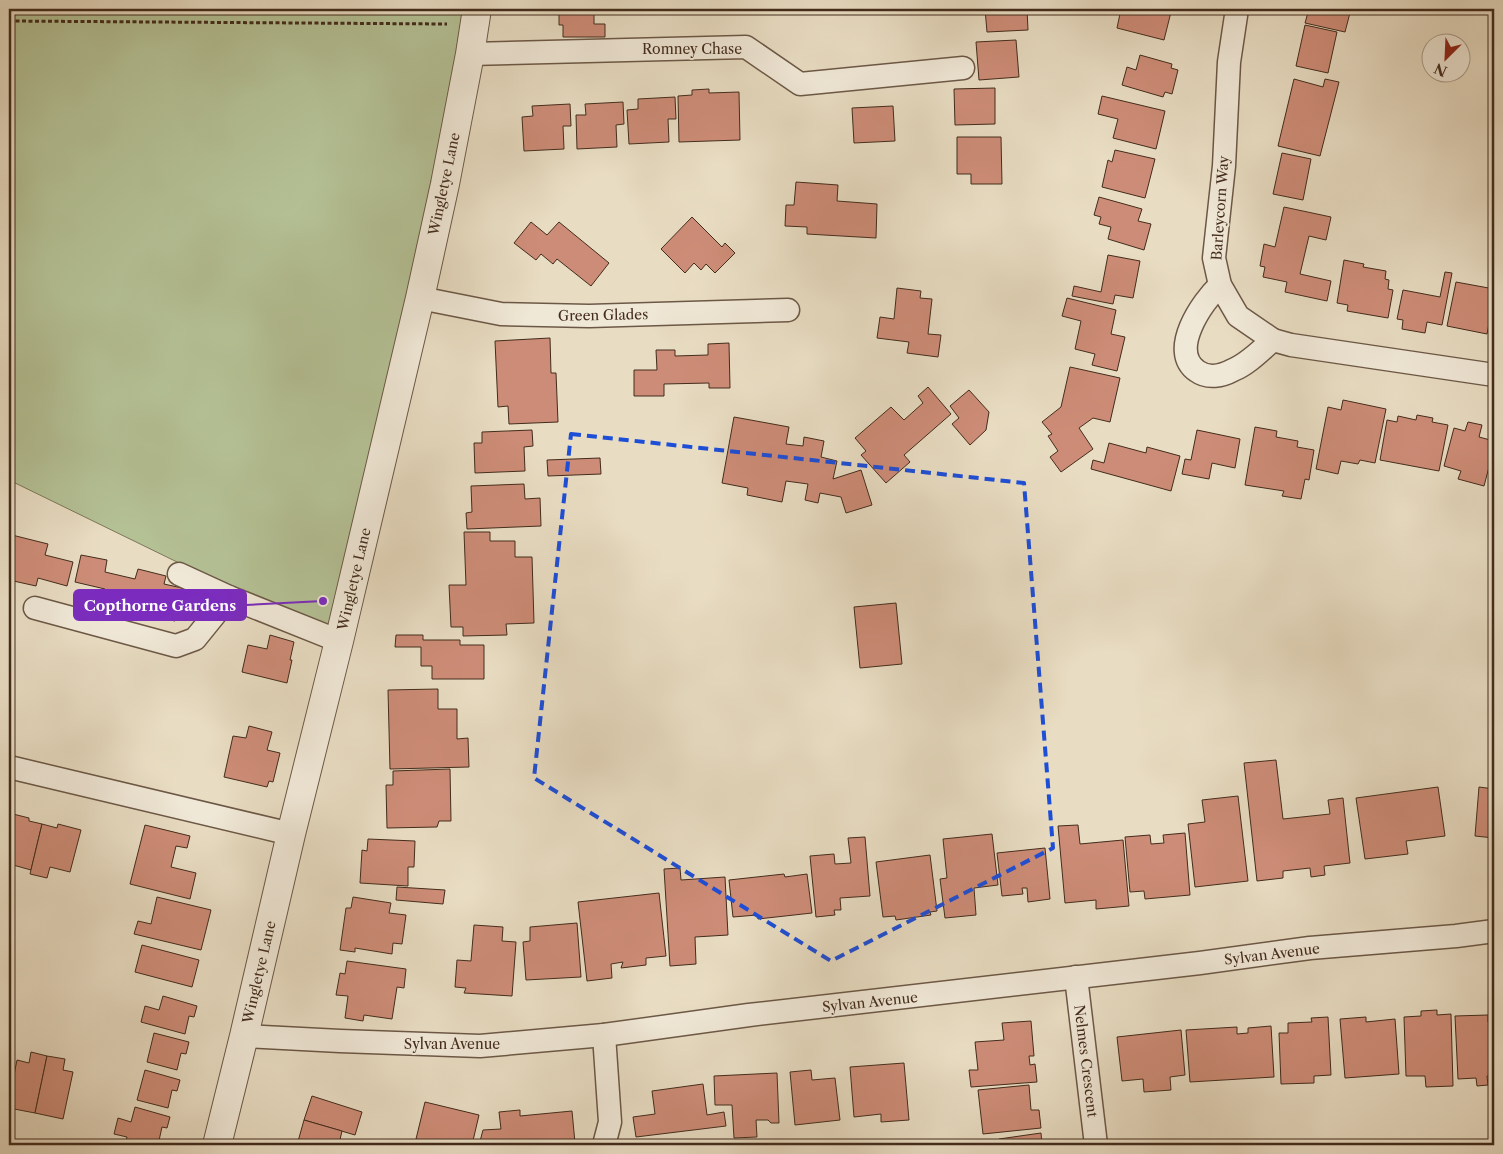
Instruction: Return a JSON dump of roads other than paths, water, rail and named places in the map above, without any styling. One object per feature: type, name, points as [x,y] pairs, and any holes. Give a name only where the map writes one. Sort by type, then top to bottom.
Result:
[{"type":"street","name":"Barleycorn Way","points":[[1237,9],[1229,62],[1224,166],[1214,258],[1220,285],[1238,316],[1273,340],[1291,345],[1494,375]]},
{"type":"street","name":"Wingletye Lane","points":[[217,1145],[291,834],[340,641],[420,298],[445,184],[476,16]]},
{"type":"street","name":"Romney Chase","points":[[470,54],[746,47],[800,84],[963,68]]},
{"type":"street","points":[[1220,285],[1210,295],[1195,316],[1188,336],[1186,355],[1192,368],[1203,376],[1220,376],[1235,370],[1253,358],[1273,340]]},
{"type":"street","name":"Green Glades","points":[[420,298],[501,314],[588,316],[788,310]]},
{"type":"street","points":[[179,574],[229,597],[340,641]]},
{"type":"street","points":[[35,608],[176,646],[195,639],[229,597]]},
{"type":"street","points":[[9,767],[291,834]]},
{"type":"street","name":"Sylvan Avenue","points":[[244,1036],[480,1046],[604,1035],[749,1015],[1200,963],[1310,948],[1446,937],[1494,931]]},
{"type":"street","name":"Nelmes Crescent","points":[[1076,977],[1096,1145]]},
{"type":"street","points":[[604,1035],[610,1122],[604,1145]]},
{"type":"place","name":"Copthorne Gardens","points":[[323,601]]}]
